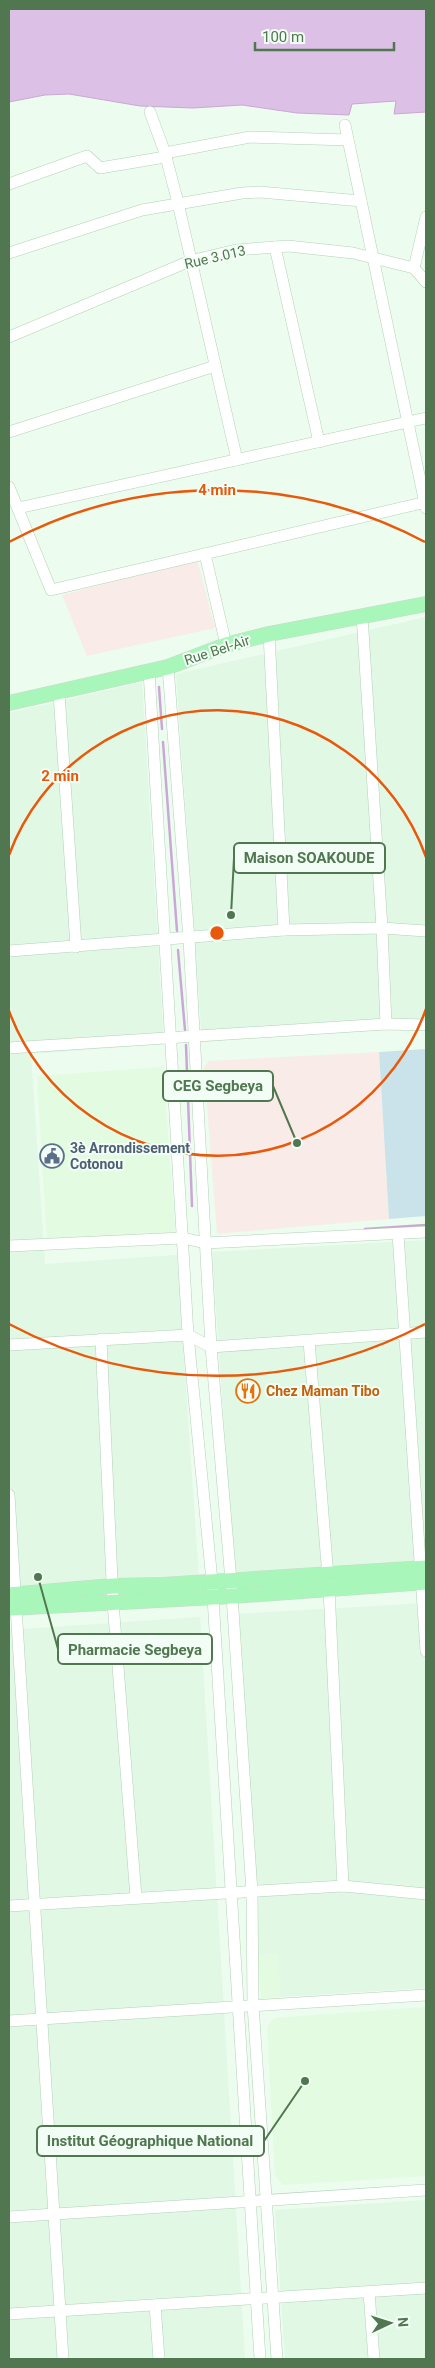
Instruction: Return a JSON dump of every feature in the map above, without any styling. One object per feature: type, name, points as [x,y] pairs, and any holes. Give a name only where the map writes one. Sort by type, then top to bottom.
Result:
[{"type":"main road","name":"Rue Bel-Air","points":[[9,703],[168,667],[226,645],[269,634],[426,604]]},
{"type":"main road","points":[[12,1601],[113,1602],[212,1597],[231,1589],[424,1575]]},
{"type":"main road","points":[[12,1601],[113,1586],[163,1586],[212,1581],[231,1589]]},
{"type":"street","points":[[150,112],[165,155],[178,203],[237,460]]},
{"type":"street","points":[[9,487],[51,590],[426,504],[345,125]]},
{"type":"street","points":[[9,184],[87,156],[100,168],[250,137],[348,140]]},
{"type":"street","points":[[9,253],[142,210],[178,203],[260,192],[361,200]]},
{"type":"street","points":[[426,217],[414,268],[426,282]]},
{"type":"street","points":[[275,247],[319,442]]},
{"type":"street","name":"Rue 3.013","points":[[9,337],[190,261],[236,250],[304,247],[373,256],[414,268]]},
{"type":"street","points":[[9,432],[215,366]]},
{"type":"street","points":[[18,508],[426,418]]},
{"type":"street","points":[[205,554],[226,645]]},
{"type":"street","points":[[362,615],[382,928],[386,1024]]},
{"type":"street","points":[[269,634],[284,930]]},
{"type":"street","points":[[168,667],[189,939],[211,1347],[231,1589],[252,1892],[253,2005],[277,2359]]},
{"type":"street","points":[[149,672],[188,1335],[212,1581],[260,2359]]},
{"type":"street","points":[[59,693],[76,946]]},
{"type":"street","points":[[9,951],[189,939],[284,930],[382,928],[426,931]]},
{"type":"street","points":[[9,1048],[386,1024],[426,1025]]},
{"type":"street","points":[[9,1246],[183,1238],[205,1243],[426,1232]]},
{"type":"street","points":[[398,1234],[404,1334],[424,1575],[426,1651]]},
{"type":"street","points":[[9,1345],[188,1335],[211,1347],[426,1332]]},
{"type":"street","points":[[101,1339],[113,1602],[136,1898]]},
{"type":"street","points":[[309,1340],[328,1582],[343,1886]]},
{"type":"street","points":[[9,1495],[12,1601],[35,1905],[63,2359]]},
{"type":"street","points":[[9,1906],[230,1891],[252,1892],[343,1886],[426,1894]]},
{"type":"street","points":[[9,2021],[426,1995]]},
{"type":"street","points":[[9,2217],[426,2190]]},
{"type":"street","points":[[9,2314],[426,2288]]},
{"type":"street","points":[[369,2292],[374,2359]]},
{"type":"street","points":[[155,2305],[159,2359]]},
{"type":"shaded area","points":[[9,9],[426,9],[426,112],[394,114],[396,101],[352,104],[349,115],[297,113],[242,105],[193,108],[140,106],[69,94],[45,95],[9,102]]},
{"type":"shaded area","points":[[197,559],[215,628],[87,656],[62,595]]},
{"type":"shaded area","points":[[426,617],[426,1027],[202,1042],[176,674]]},
{"type":"shaded area","points":[[142,682],[164,1044],[31,1054],[45,1264],[177,1255],[199,1580],[9,1591],[9,713]]},
{"type":"shaded area","points":[[426,1049],[426,1216],[389,1219],[379,1052]]},
{"type":"shaded area","points":[[379,1052],[389,1219],[217,1234],[204,1067],[209,1061]]},
{"type":"shaded area","points":[[163,1067],[175,1229],[168,1238],[47,1243],[37,1076]]},
{"type":"shaded area","points":[[426,1240],[426,1567],[235,1580],[212,1252]]},
{"type":"shaded area","points":[[426,1603],[426,1988],[280,1997],[278,1954],[258,1955],[237,1614]]},
{"type":"shaded area","points":[[200,1617],[245,2359],[9,2359],[9,1630]]},
{"type":"shaded area","points":[[278,1954],[280,1997],[261,1999],[258,1955]]},
{"type":"shaded area","points":[[426,2007],[426,2176],[283,2185],[275,2176],[267,2027],[274,2018]]},
{"type":"shaded area","points":[[426,2200],[426,2359],[285,2359],[275,2210]]},
{"type":"waterway","points":[[159,687],[162,729]]},
{"type":"waterway","points":[[163,742],[177,931]]},
{"type":"waterway","points":[[178,950],[185,1030]]},
{"type":"waterway","points":[[186,1045],[192,1206]]},
{"type":"waterway","points":[[365,1229],[426,1225]]},
{"type":"place","name":"Maison SOAKOUDE","points":[[231,915]]},
{"type":"place","name":"CEG Segbeya","points":[[297,1143]]},
{"type":"place","name":"3è Arrondissement Cotonou","points":[[52,1156]]},
{"type":"place","name":"Chez Maman Tibo","points":[[248,1391]]},
{"type":"place","name":"Pharmacie Segbeya","points":[[38,1577]]},
{"type":"place","name":"Institut Géographique National","points":[[305,2081]]}]
